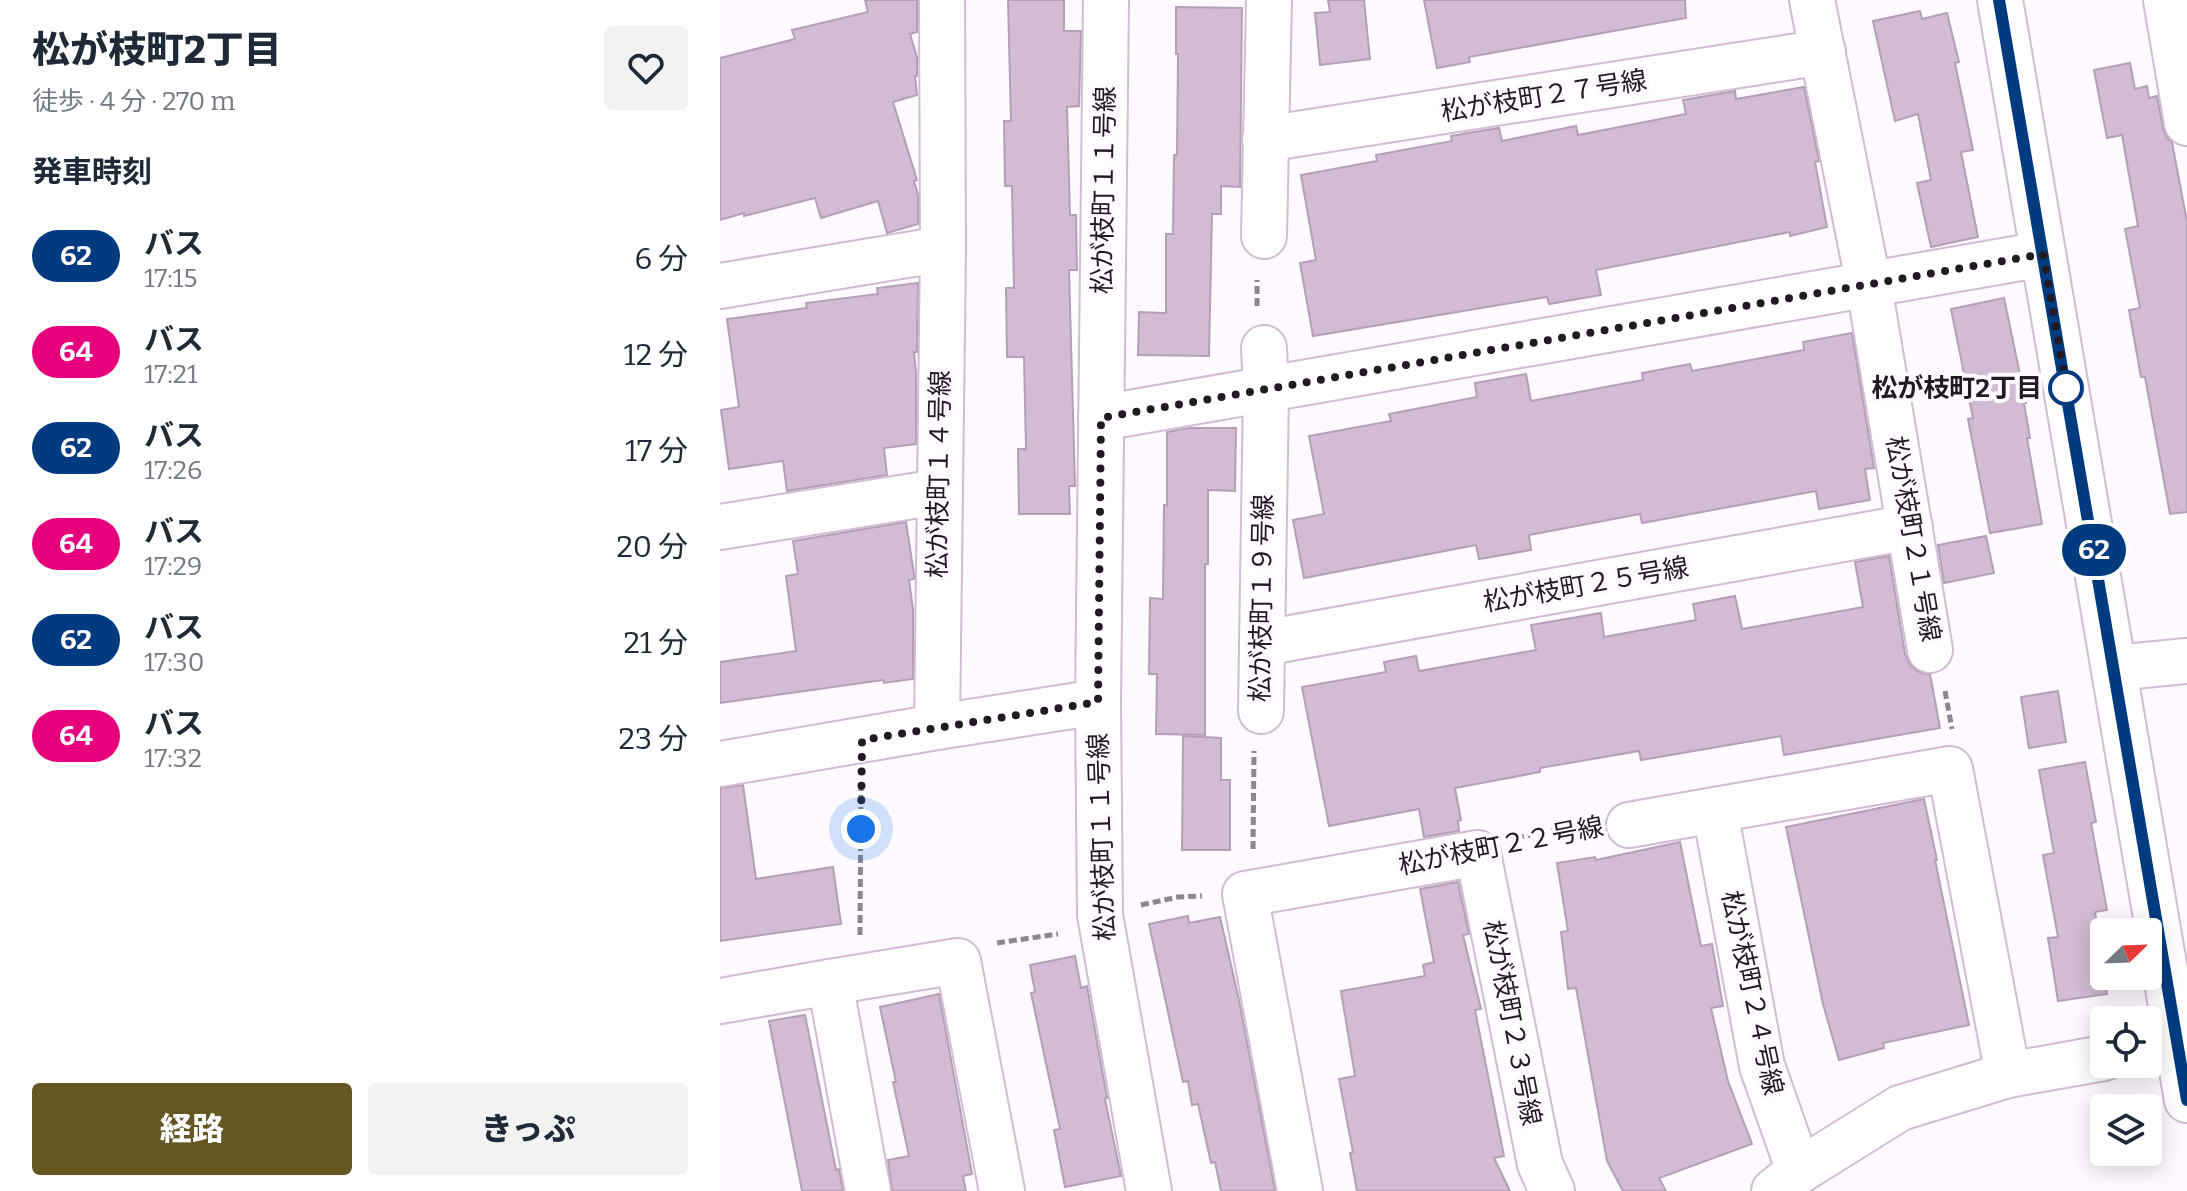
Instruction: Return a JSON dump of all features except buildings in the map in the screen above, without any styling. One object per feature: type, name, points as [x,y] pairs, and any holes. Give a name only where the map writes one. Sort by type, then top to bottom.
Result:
[{"type":"street","name":"松が枝町１４号線","points":[[937,727],[943,249],[942,0]]},
{"type":"street","name":"松が枝町１１号線","points":[[1106,0],[1098,702],[1100,915],[1149,1191]]},
{"type":"street","points":[[1264,236],[1269,0]]},
{"type":"street","name":"松が枝町２１号線","points":[[1812,0],[1869,286],[1930,650]]},
{"type":"street","points":[[2000,0],[2114,668],[2157,1006]]},
{"type":"street","points":[[2166,0],[2185,99]]},
{"type":"street","name":"松が枝町２７号線","points":[[1265,139],[1823,52]]},
{"type":"street","points":[[720,286],[943,249]]},
{"type":"street","points":[[1101,418],[1265,369],[1869,286],[2043,254]]},
{"type":"street","name":"松が枝町１９号線","points":[[1261,711],[1265,369]]},
{"type":"street","points":[[720,527],[938,492]]},
{"type":"street","name":"松が枝町２５号線","points":[[1263,643],[1910,527]]},
{"type":"street","points":[[2114,668],[2187,661]]},
{"type":"street","points":[[720,764],[1098,702]]},
{"type":"street","points":[[1950,769],[2008,1075]]},
{"type":"street","name":"松が枝町２２号線","points":[[1629,825],[1950,769]]},
{"type":"street","name":"松が枝町２４号線","points":[[1715,811],[1786,1181]]},
{"type":"street","name":"松が枝町２２号線","points":[[1245,894],[1478,853]]},
{"type":"street","name":"松が枝町２３号線","points":[[1478,853],[1540,1164],[1552,1191]]},
{"type":"street","points":[[1245,894],[1300,1191]]},
{"type":"street","points":[[720,1001],[958,961],[1002,1191]]},
{"type":"street","points":[[845,980],[868,1191]]},
{"type":"street","points":[[2162,1047],[2187,1100]]},
{"type":"street","points":[[1786,1181],[1900,1108],[2008,1075],[2090,1060]]},
{"type":"path","points":[[1264,236],[1257,260],[1257,331],[1265,369]]},
{"type":"path","name":"松が枝町２１号線","points":[[1930,650],[1940,663],[1956,751],[1950,769]]},
{"type":"path","name":"松が枝町１９号線","points":[[1245,894],[1253,872],[1254,731],[1261,711]]},
{"type":"path","points":[[845,980],[862,740]]},
{"type":"path","name":"松が枝町２２号線","points":[[1478,853],[1501,841],[1601,821],[1629,825]]},
{"type":"path","points":[[958,961],[977,946],[1081,931],[1100,915],[1178,897],[1245,894]]},
{"type":"bus line","name":"62","points":[[1999,0],[2187,1100]]},
{"type":"place","name":"松が枝町2丁目","points":[[2066,388]]},
{"type":"route","points":[[861,829],[862,740],[1098,702],[1101,418],[2043,254],[2069,402],[2066,388]]}]
